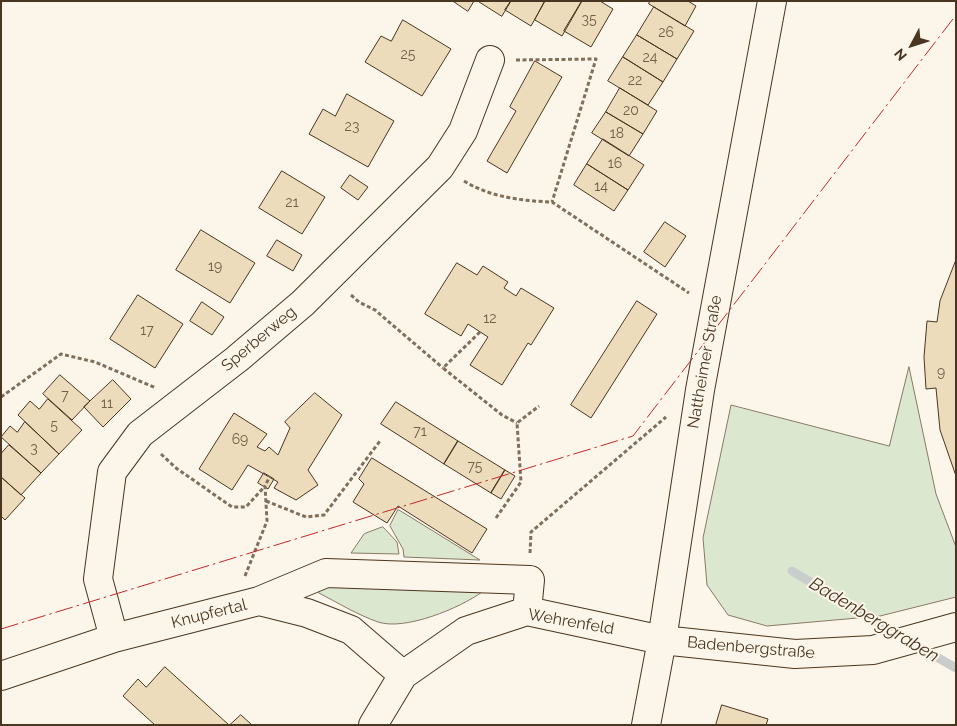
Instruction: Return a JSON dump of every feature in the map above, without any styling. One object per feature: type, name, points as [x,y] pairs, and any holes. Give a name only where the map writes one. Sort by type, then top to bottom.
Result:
[{"type":"street","name":"Nattheimer Straße","points":[[646,725],[662,640],[700,390],[772,1]]},
{"type":"street","name":"Sperberweg","points":[[114,638],[98,579],[112,472],[140,434],[237,358],[303,303],[440,167],[463,131],[490,60]]},
{"type":"street","points":[[249,604],[326,573],[530,580],[527,611]]},
{"type":"street","name":"Knupfertal","points":[[1,676],[114,638],[249,604],[307,613],[352,630],[403,675]]},
{"type":"street","name":"Wehrenfeld","points":[[374,725],[403,675],[466,631],[527,611],[662,640]]},
{"type":"street","name":"Badenbergstraße","points":[[662,640],[795,654],[873,650],[956,627]]},
{"type":"path","points":[[490,60],[596,59],[552,202]]},
{"type":"path","points":[[481,191],[530,202],[552,202],[714,310]]},
{"type":"path","points":[[359,302],[375,310],[502,415],[517,423]]},
{"type":"path","points":[[443,368],[480,332]]},
{"type":"path","points":[[1,397],[62,354],[95,362],[129,374]]},
{"type":"path","points":[[530,580],[531,532],[604,468],[700,390]]},
{"type":"path","points":[[517,423],[539,406]]},
{"type":"path","points":[[496,518],[521,482],[517,423]]},
{"type":"path","points":[[140,434],[176,468],[232,507],[246,507],[265,486],[270,476]]},
{"type":"path","points":[[266,501],[306,518],[324,515],[380,441]]},
{"type":"path","points":[[249,604],[246,572],[267,521],[265,486]]},
{"type":"green space","points":[[909,367],[936,494],[956,547],[956,597],[880,616],[767,626],[728,615],[707,585],[703,538],[731,405],[889,446]]},
{"type":"green space","points":[[398,510],[480,560],[404,557],[403,549],[390,526]]},
{"type":"green space","points":[[383,527],[397,542],[399,554],[351,553],[364,534]]},
{"type":"green space","points":[[322,586],[482,592],[447,611],[417,621],[389,624],[363,616],[319,593]]},
{"type":"building","points":[[453,1],[474,1],[468,11]]},
{"type":"building","points":[[478,1],[511,1],[502,16]]},
{"type":"building","points":[[511,1],[545,1],[531,26],[505,10]]},
{"type":"building","points":[[545,1],[582,1],[562,36],[535,20]]},
{"type":"building","points":[[582,1],[600,1],[613,9],[591,47],[564,31]]},
{"type":"building","points":[[650,1],[688,1],[696,6],[685,26],[649,4]]},
{"type":"building","points":[[654,7],[694,31],[677,59],[637,35]]},
{"type":"building","points":[[403,20],[451,49],[422,96],[365,62],[381,36],[391,41]]},
{"type":"building","points":[[637,35],[677,59],[663,82],[623,57]]},
{"type":"building","points":[[623,57],[663,82],[648,105],[608,81]]},
{"type":"building","points":[[535,61],[562,77],[507,173],[487,161],[516,111],[510,107]]},
{"type":"building","points":[[620,88],[657,111],[643,134],[606,112]]},
{"type":"building","points":[[347,94],[394,121],[368,167],[309,134],[323,109],[335,116]]},
{"type":"building","points":[[606,112],[643,134],[629,156],[592,133]]},
{"type":"building","points":[[603,139],[644,165],[628,190],[587,164]]},
{"type":"building","points":[[587,164],[628,190],[614,211],[574,185]]},
{"type":"building","points":[[282,171],[325,197],[302,234],[259,208]]},
{"type":"building","points":[[350,175],[368,187],[358,200],[341,188]]},
{"type":"building","points":[[665,222],[686,236],[665,267],[644,252]]},
{"type":"building","points":[[201,230],[255,263],[230,303],[176,270]]},
{"type":"building","points":[[277,240],[302,255],[293,271],[267,256]]},
{"type":"building","points":[[956,260],[956,476],[940,430],[936,388],[926,389],[924,357],[927,321],[937,322],[940,301]]},
{"type":"building","points":[[457,263],[477,275],[483,266],[508,282],[504,288],[516,296],[521,288],[554,308],[531,345],[528,343],[502,385],[470,365],[488,337],[468,324],[461,336],[425,314]]},
{"type":"building","points":[[138,295],[183,324],[155,368],[110,339]]},
{"type":"building","points":[[637,301],[657,314],[591,418],[571,405]]},
{"type":"building","points":[[202,302],[224,317],[212,335],[190,321]]},
{"type":"building","points":[[60,375],[90,401],[72,420],[43,394]]},
{"type":"building","points":[[113,380],[131,399],[103,427],[84,407]]},
{"type":"building","points":[[315,393],[342,415],[308,470],[318,485],[296,500],[274,488],[278,482],[248,465],[232,490],[199,469],[234,413],[267,434],[257,447],[265,451],[269,447],[278,455],[290,428],[285,422]]},
{"type":"building","points":[[48,399],[82,430],[59,454],[18,415],[30,401],[39,409]]},
{"type":"building","points":[[396,402],[458,441],[444,464],[381,424]]},
{"type":"building","points":[[25,422],[59,454],[41,473],[1,437],[10,426],[17,432]]},
{"type":"building","points":[[458,441],[505,470],[491,493],[444,464]]},
{"type":"building","points":[[9,445],[41,473],[21,495],[1,477],[1,454]]},
{"type":"building","points":[[372,458],[487,529],[472,553],[398,506],[387,523],[353,502],[364,484],[359,479]]},
{"type":"building","points":[[505,470],[515,476],[501,499],[491,493]]},
{"type":"building","points":[[264,473],[274,479],[268,489],[258,483]]},
{"type":"building","points":[[1,477],[25,498],[5,520],[1,516]]},
{"type":"building","points":[[165,667],[229,725],[155,725],[123,696],[138,679],[146,687]]},
{"type":"building","points":[[722,705],[768,719],[766,725],[716,725]]},
{"type":"building","points":[[241,715],[252,725],[230,725]]},
{"type":"waterway","name":"Badenberggraben","points":[[792,571],[901,636]]},
{"type":"waterway","name":"Badenberggraben","points":[[914,644],[956,668]]},
{"type":"power","points":[[1,629],[633,436],[956,15]]}]
